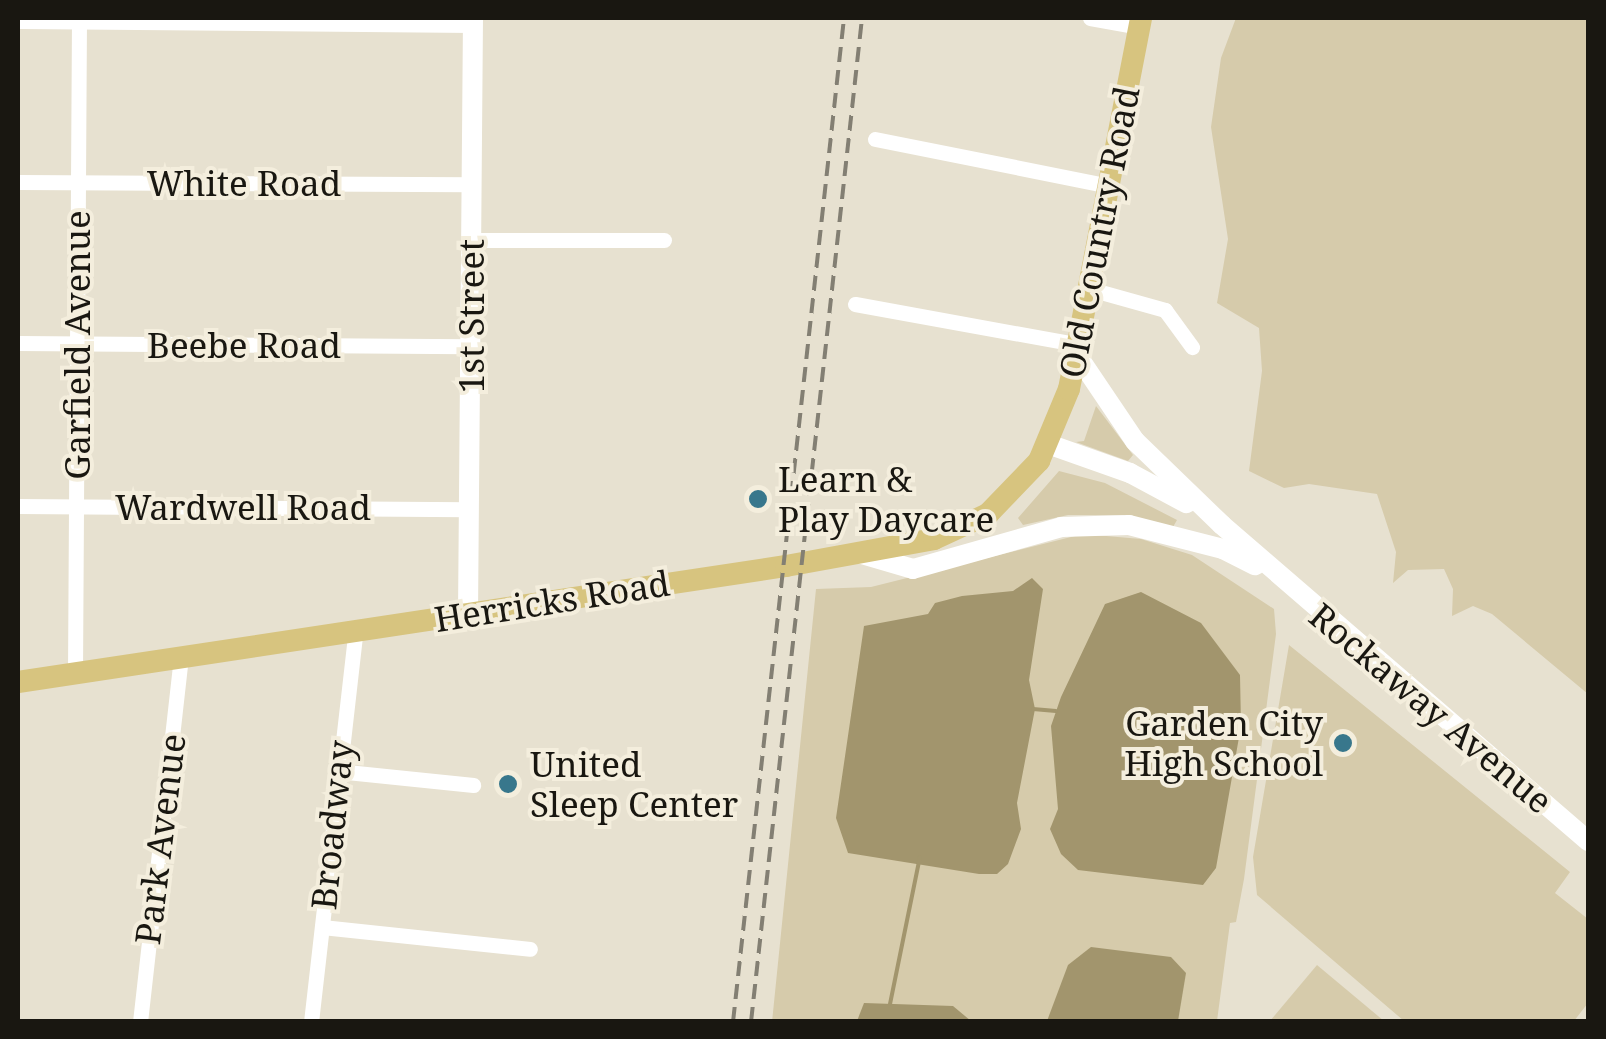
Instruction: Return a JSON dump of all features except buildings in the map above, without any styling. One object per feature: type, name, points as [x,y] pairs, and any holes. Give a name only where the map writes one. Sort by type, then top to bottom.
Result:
[{"type":"main road","name":"1st Street","points":[[468,614],[472,21]]},
{"type":"main road","name":"Old Country Road","points":[[1048,444],[1078,350],[1141,22]]},
{"type":"main road","name":"Rockaway Avenue","points":[[1078,350],[1134,441],[1275,574],[1588,841]]},
{"type":"main road","name":"Rockaway Avenue","points":[[1048,444],[1158,485],[1222,525]]},
{"type":"main road","name":"Herricks Road","points":[[18,682],[934,539],[988,514],[1028,475],[1048,444]]},
{"type":"main road","name":"Rockaway Avenue","points":[[858,553],[913,569],[1061,527],[1129,525],[1224,549],[1275,574]]},
{"type":"street","points":[[1090,18],[1141,22]]},
{"type":"street","name":"Garfield Avenue","points":[[75,673],[79,19]]},
{"type":"street","points":[[18,20],[472,21]]},
{"type":"street","points":[[875,139],[1110,186]]},
{"type":"street","name":"White Road","points":[[18,182],[472,184]]},
{"type":"street","points":[[471,240],[664,240]]},
{"type":"street","points":[[1090,289],[1165,310],[1192,347]]},
{"type":"street","points":[[855,304],[1078,350]]},
{"type":"street","name":"Beebe Road","points":[[18,343],[470,346]]},
{"type":"street","name":"Wardwell Road","points":[[18,506],[469,509]]},
{"type":"street","name":"Broadway","points":[[311,1022],[356,629]]},
{"type":"street","name":"Park Avenue","points":[[140,1022],[181,656]]},
{"type":"street","points":[[337,770],[473,785]]},
{"type":"street","points":[[322,927],[530,949]]},
{"type":"shaded area","points":[[1236,18],[1588,18],[1588,694],[1492,614],[1473,606],[1452,616],[1453,589],[1444,569],[1408,570],[1393,583],[1396,552],[1377,494],[1309,484],[1284,488],[1249,471],[1262,371],[1259,328],[1217,303],[1228,239],[1211,127],[1221,58]]},
{"type":"shaded area","points":[[1096,406],[1133,455],[1128,461],[1076,442],[1084,441]]},
{"type":"shaded area","points":[[1059,471],[1105,483],[1177,520],[1173,527],[1122,515],[1068,515],[1023,525],[1018,518]]},
{"type":"shaded area","points":[[1083,534],[1141,539],[1192,555],[1274,609],[1276,634],[1244,879],[1236,922],[1230,923],[1217,1021],[772,1022],[816,589],[871,587]]},
{"type":"shaded area","points":[[1032,578],[1043,589],[1029,680],[1035,709],[1017,803],[1021,829],[1008,864],[997,874],[979,874],[848,853],[836,818],[864,626],[928,614],[935,603],[962,596],[1013,591]]},
{"type":"shaded area","points":[[1141,592],[1201,623],[1240,675],[1241,726],[1216,868],[1203,885],[1078,870],[1061,854],[1050,829],[1058,809],[1051,726],[1061,697],[1105,604]]},
{"type":"shaded area","name":"Garden City High School","points":[[1289,645],[1570,872],[1555,893],[1588,919],[1588,1003],[1574,1021],[1404,1021],[1257,895],[1253,857]]},
{"type":"shaded area","points":[[1091,947],[1171,957],[1186,973],[1178,1021],[1047,1021],[1068,965]]},
{"type":"shaded area","points":[[1317,965],[1384,1021],[1270,1021]]},
{"type":"shaded area","points":[[864,1003],[953,1006],[971,1021],[857,1021]]},
{"type":"waterway","points":[[1033,709],[1056,711]]},
{"type":"waterway","points":[[890,1004],[920,857]]},
{"type":"railway","points":[[733,1022],[844,18]]},
{"type":"railway","points":[[751,1022],[862,18]]},
{"type":"place","name":"Learn & Play Daycare","points":[[758,499]]},
{"type":"place","name":"Garden City High School","points":[[1343,743]]},
{"type":"place","name":"United Sleep Center","points":[[508,784]]}]
